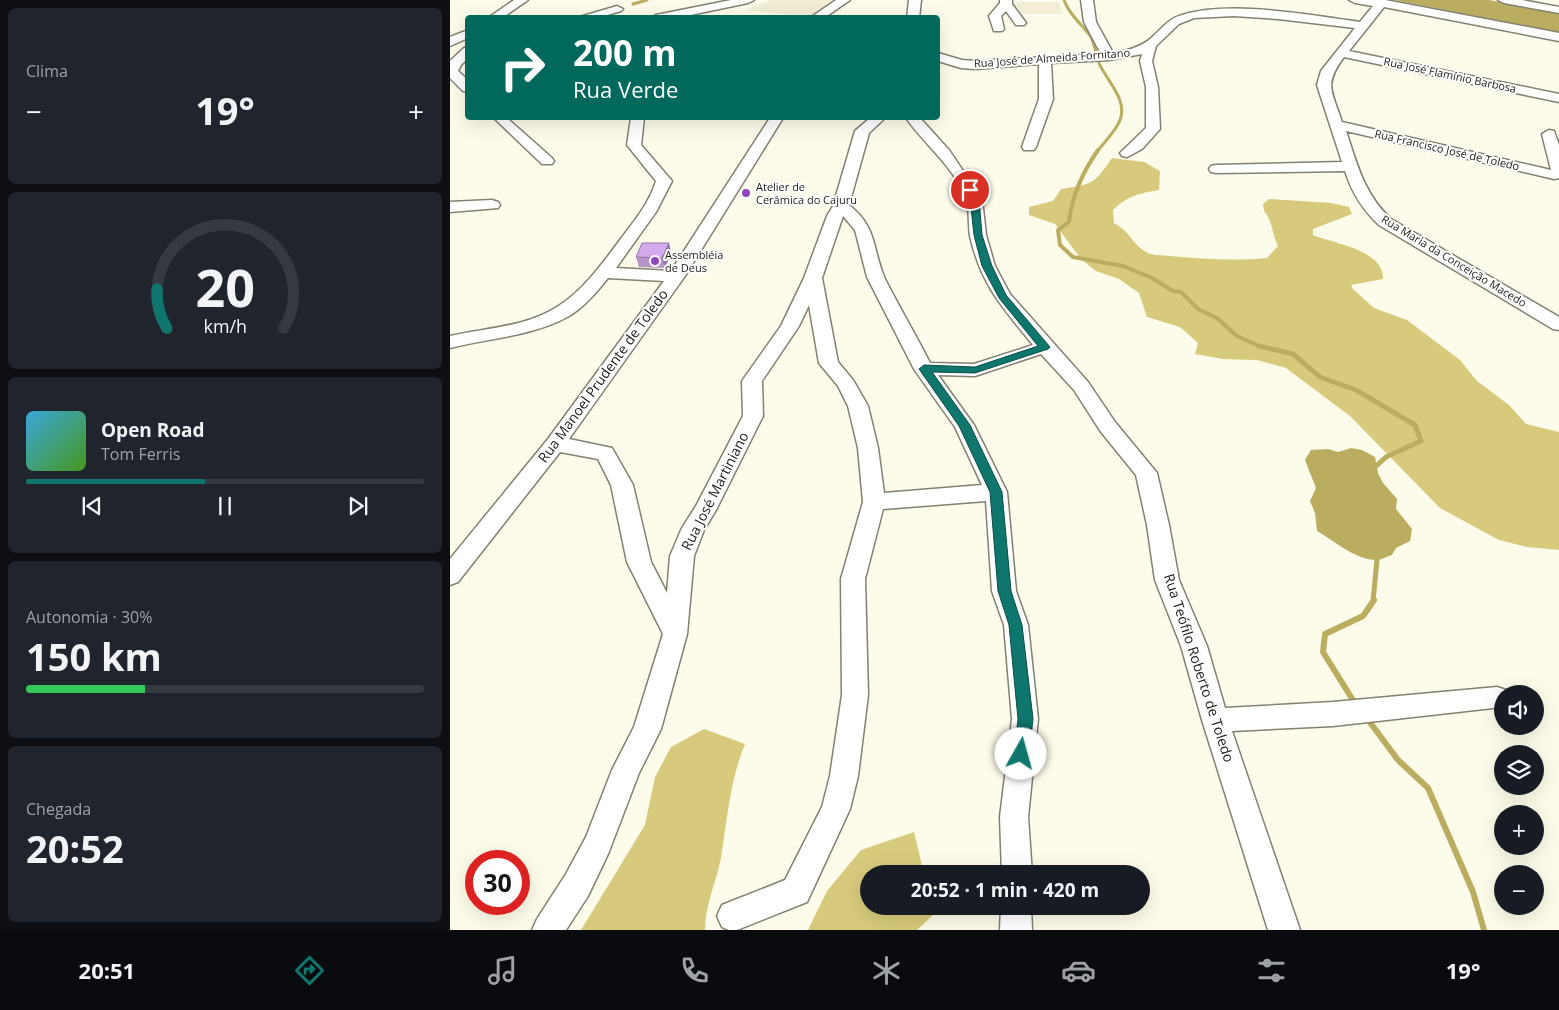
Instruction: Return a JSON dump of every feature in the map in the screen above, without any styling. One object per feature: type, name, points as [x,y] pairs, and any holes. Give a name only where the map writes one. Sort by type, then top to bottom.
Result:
[{"type":"street","points":[[498,15],[522,0]]},
{"type":"street","points":[[510,15],[532,0]]},
{"type":"street","points":[[671,15],[748,0]]},
{"type":"street","points":[[820,15],[844,0]]},
{"type":"street","points":[[913,15],[915,0]]},
{"type":"street","points":[[1087,0],[1087,10],[1093,29],[1107,56]]},
{"type":"street","points":[[1354,0],[1379,1],[1559,38]]},
{"type":"street","points":[[1504,0],[1559,10]]},
{"type":"street","name":"Rua Maria da Conceição Macedo","points":[[1379,1],[1379,6],[1327,71],[1323,85],[1358,187],[1371,209],[1385,222],[1559,325]]},
{"type":"street","points":[[998,29],[994,19],[1006,2],[1020,23]]},
{"type":"street","points":[[593,15],[617,9]]},
{"type":"street","name":"Rua José de Almeida Fornitano","points":[[940,58],[961,64],[975,65],[1086,58],[1136,52],[1150,46],[1171,23],[1183,17],[1200,14],[1250,14],[1364,26]]},
{"type":"street","points":[[450,42],[465,34]]},
{"type":"street","points":[[1127,153],[1137,146],[1153,129],[1152,87],[1146,61],[1150,46]]},
{"type":"street","name":"Rua José Flamínio Barbosa","points":[[1341,53],[1559,98]]},
{"type":"street","points":[[465,54],[455,63],[451,73],[465,84]]},
{"type":"street","points":[[1028,147],[1046,99],[1045,60]]},
{"type":"street","points":[[502,120],[546,161]]},
{"type":"street","points":[[513,130],[522,120]]},
{"type":"street","points":[[450,342],[551,317],[572,305],[604,273],[652,207],[664,182],[634,145],[637,120]]},
{"type":"street","name":"Rua Manoel Prudente de Toledo","points":[[450,576],[555,444],[676,276],[775,120]]},
{"type":"street","name":"Rua José Martiniano","points":[[548,930],[577,885],[598,844],[626,770],[647,729],[675,634],[682,556],[693,528],[705,510],[753,416],[752,381],[790,326],[813,278],[835,216],[841,206],[862,131],[876,120]]},
{"type":"street","name":"Rua Teófilo Roberto de Toledo","points":[[915,120],[944,153],[970,190],[974,199],[978,235],[987,266],[1002,296],[1081,386],[1108,427],[1146,473],[1168,580],[1194,646],[1284,930]]},
{"type":"street","name":"Rua Francisco José de Toledo","points":[[1335,124],[1554,175],[1559,173],[1549,134]]},
{"type":"street","points":[[1216,170],[1350,166]]},
{"type":"street","points":[[450,207],[492,205]]},
{"type":"street","points":[[841,206],[863,230],[876,277],[924,369],[964,425],[996,492],[1004,591],[1016,625],[1025,719],[1014,817],[1017,865]]},
{"type":"street","points":[[604,273],[676,276]]},
{"type":"street","points":[[733,916],[796,891],[836,809],[844,776],[855,695],[853,579],[874,502],[868,448],[858,406],[846,384],[829,363],[813,278]]},
{"type":"street","points":[[924,369],[975,370],[1045,347]]},
{"type":"street","points":[[555,444],[605,453],[622,485],[639,562],[675,634]]},
{"type":"street","points":[[874,502],[996,492]]},
{"type":"street","points":[[1216,720],[1333,714],[1494,698]]},
{"type":"street","points":[[1016,915],[1016,930]]},
{"type":"shaded area","points":[[771,0],[832,0],[813,15],[791,15],[745,10]]},
{"type":"shaded area","points":[[1394,0],[1489,0],[1559,13],[1559,33]]},
{"type":"shaded area","points":[[1014,2],[1059,2],[1063,14],[1021,14]]},
{"type":"shaded area","points":[[1112,158],[1144,162],[1160,171],[1159,190],[1134,196],[1123,201],[1113,210],[1114,223],[1125,231],[1142,250],[1153,255],[1219,259],[1267,258],[1278,246],[1269,219],[1264,211],[1263,204],[1269,199],[1331,203],[1349,207],[1352,214],[1313,229],[1313,235],[1345,245],[1376,261],[1381,269],[1383,279],[1351,285],[1353,289],[1374,308],[1407,320],[1460,360],[1477,381],[1509,405],[1526,424],[1559,432],[1559,550],[1527,547],[1499,540],[1440,508],[1350,416],[1286,368],[1257,360],[1223,359],[1195,354],[1198,343],[1180,327],[1147,317],[1139,293],[1119,279],[1096,271],[1081,259],[1055,224],[1029,215],[1029,207],[1053,201],[1061,189],[1091,182],[1101,174]]},
{"type":"shaded area","points":[[1351,448],[1362,450],[1375,457],[1378,473],[1383,483],[1397,499],[1396,509],[1412,529],[1410,541],[1396,548],[1392,555],[1379,560],[1361,557],[1317,531],[1315,513],[1310,501],[1316,488],[1305,460],[1311,450],[1328,449],[1338,452]]},
{"type":"shaded area","points":[[704,729],[745,744],[732,786],[721,858],[705,921],[705,930],[581,930],[645,825],[655,777],[671,747]]},
{"type":"shaded area","points":[[914,832],[922,865],[860,865],[860,915],[933,915],[917,930],[808,930],[827,891],[861,850]]},
{"type":"building","points":[[642,243],[669,243],[662,258],[636,257]]},
{"type":"waterway","points":[[633,4],[647,0]]},
{"type":"waterway","points":[[1064,0],[1072,15],[1091,37],[1099,63],[1119,97],[1121,105],[1122,112],[1118,124],[1097,152]]},
{"type":"waterway","points":[[1098,150],[1079,184],[1069,222],[1058,230],[1060,245],[1073,257],[1123,266],[1152,278],[1173,291],[1181,292],[1198,309],[1217,318],[1237,336],[1261,347]]},
{"type":"waterway","points":[[1259,346],[1293,354],[1320,377],[1356,390],[1415,425],[1421,441],[1386,457],[1373,469]]},
{"type":"waterway","points":[[1373,601],[1377,560],[1375,554]]},
{"type":"waterway","points":[[1356,705],[1323,652],[1325,634],[1363,616],[1374,600]]},
{"type":"waterway","points":[[1366,717],[1398,760],[1428,788],[1473,892],[1484,930]]},
{"type":"place","name":"Atelier de Cerâmica do Cajuru","points":[[746,193]]},
{"type":"place","name":"Assembléia de Deus","points":[[655,261]]},
{"type":"route","points":[[970,190],[977,213],[978,235],[987,266],[1002,296],[1045,347],[975,370],[924,369],[964,425],[996,492],[1004,591],[1016,625],[1025,719],[1021,754]]}]
